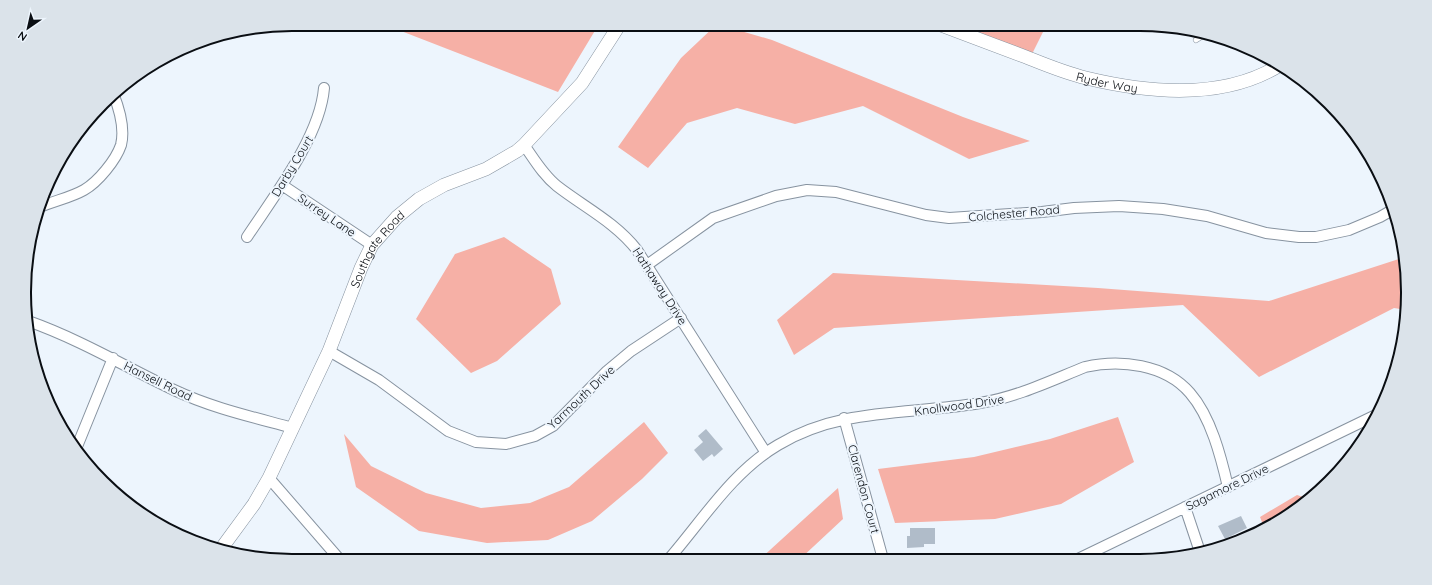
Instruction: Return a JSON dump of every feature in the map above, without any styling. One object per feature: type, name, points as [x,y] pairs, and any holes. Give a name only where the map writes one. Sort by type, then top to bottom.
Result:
[{"type":"street","name":"Southgate Road","points":[[224,545],[254,504],[269,478],[329,351],[361,268],[372,246],[397,217],[419,199],[444,185],[486,168],[517,151],[524,145],[582,83],[615,31]]},
{"type":"street","name":"Ryder Way","points":[[957,31],[1065,72],[1109,83],[1130,86],[1191,90],[1218,88],[1259,76],[1274,68]]},
{"type":"street","name":"Darby Court","points":[[247,238],[282,185],[314,129],[322,105],[324,88]]},
{"type":"street","points":[[46,205],[84,190],[105,173],[121,145],[122,124],[116,100]]},
{"type":"street","name":"Hathaway Drive","points":[[524,145],[545,175],[557,186],[624,234],[647,265],[766,453]]},
{"type":"street","name":"Surrey Lane","points":[[282,185],[372,246]]},
{"type":"street","name":"Colchester Road","points":[[647,265],[713,218],[776,196],[807,190],[836,192],[926,215],[949,218],[1119,206],[1163,209],[1207,216],[1266,233],[1299,237],[1327,235],[1349,230],[1375,220],[1388,212]]},
{"type":"street","name":"Yarmouth Drive","points":[[329,351],[379,380],[448,431],[476,442],[506,444],[535,436],[553,426],[607,371],[631,351],[681,318]]},
{"type":"street","name":"Hansell Road","points":[[33,323],[113,358],[174,390],[206,403],[293,428]]},
{"type":"street","points":[[78,443],[113,358]]},
{"type":"street","name":"Knollwood Drive","points":[[673,554],[742,473],[766,453],[797,435],[817,426],[844,418],[864,415],[951,408],[1003,399],[1085,367],[1107,363],[1130,364],[1162,374],[1190,394],[1214,438],[1228,486]]},
{"type":"street","name":"Clarendon Court","points":[[844,418],[882,554]]},
{"type":"street","name":"Sagamore Drive","points":[[1088,554],[1368,419]]},
{"type":"street","points":[[269,478],[335,554]]},
{"type":"street","points":[[1185,507],[1198,547]]},
{"type":"shaded area","points":[[401,31],[595,31],[558,92]]},
{"type":"shaded area","points":[[710,31],[741,31],[772,40],[963,117],[1030,141],[969,159],[863,106],[795,124],[737,108],[687,123],[648,168],[618,147],[681,58]]},
{"type":"shaded area","points":[[963,31],[1044,31],[1030,58]]},
{"type":"shaded area","points":[[504,237],[551,269],[561,304],[497,361],[471,373],[416,319],[455,254]]},
{"type":"shaded area","points":[[1399,259],[1401,292],[1400,309],[1394,308],[1259,377],[1183,305],[834,328],[794,355],[777,320],[833,273],[1098,288],[1269,301]]},
{"type":"shaded area","points":[[1118,417],[1134,462],[1061,504],[995,519],[895,523],[878,469],[974,457],[1050,439]]},
{"type":"shaded area","points":[[644,422],[668,453],[642,479],[592,521],[548,540],[487,543],[419,531],[356,487],[344,434],[371,466],[426,493],[481,508],[530,503],[569,487]]},
{"type":"shaded area","points":[[838,488],[843,519],[805,554],[766,554]]},
{"type":"shaded area","points":[[1297,495],[1303,497],[1285,510],[1262,523],[1260,517]]},
{"type":"building","points":[[706,429],[723,449],[714,457],[712,454],[703,461],[694,450],[703,442],[698,436]]},
{"type":"building","points":[[1241,516],[1247,528],[1225,539],[1218,526]]},
{"type":"building","points":[[910,528],[935,528],[935,544],[924,544],[924,547],[907,548],[907,536],[910,536]]}]
